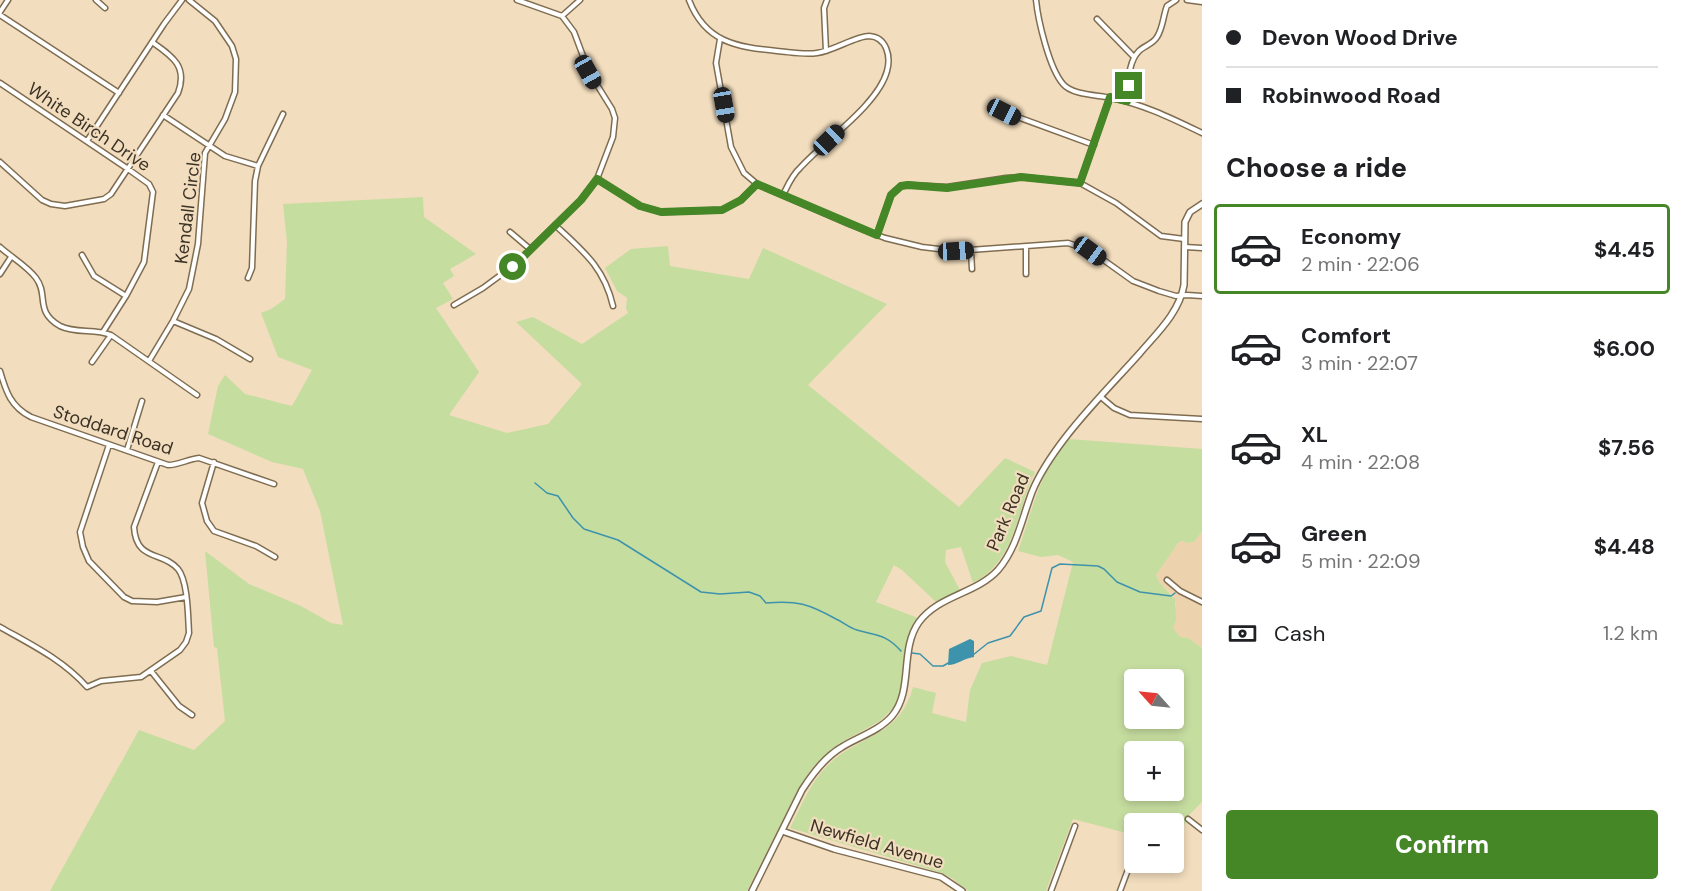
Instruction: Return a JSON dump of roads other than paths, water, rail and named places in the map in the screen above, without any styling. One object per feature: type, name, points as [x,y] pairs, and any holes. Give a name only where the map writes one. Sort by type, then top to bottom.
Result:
[{"type":"main road","name":"Park Road","points":[[752,891],[802,790],[820,766],[841,748],[885,723],[896,711],[902,697],[909,647],[919,622],[938,604],[986,581],[1004,563],[1017,537],[1033,489],[1044,467],[1068,434],[1168,319],[1182,295],[1185,278],[1184,239],[1187,215],[1202,204]]},
{"type":"main road","name":"Newfield Avenue","points":[[782,831],[834,849],[941,877],[962,891]]},
{"type":"street","points":[[8,0],[0,14],[119,93]]},
{"type":"street","points":[[96,0],[105,8]]},
{"type":"street","points":[[87,141],[182,0]]},
{"type":"street","name":"Kendall Circle","points":[[148,361],[173,321],[189,289],[198,244],[205,153],[231,107],[235,92],[236,59],[232,46],[215,21],[189,0]]},
{"type":"street","points":[[454,304],[499,277],[581,200],[597,179],[613,137],[615,118],[588,72],[574,32],[562,16],[517,0]]},
{"type":"street","points":[[562,16],[580,0]]},
{"type":"street","points":[[689,0],[700,22],[720,39],[742,47],[807,54],[826,51],[866,36],[874,37],[886,47],[889,59],[888,70],[874,96],[798,169],[783,195]]},
{"type":"street","points":[[826,51],[824,8],[827,0]]},
{"type":"street","points":[[1036,0],[1037,17],[1063,84],[1078,92],[1127,101],[1202,133]]},
{"type":"street","points":[[1127,101],[1134,57],[1158,36],[1167,6],[1176,0]]},
{"type":"street","points":[[1187,0],[1202,2]]},
{"type":"street","points":[[1097,19],[1134,57]]},
{"type":"street","points":[[720,39],[716,53],[717,63],[731,147],[744,173],[757,184],[877,235],[940,250],[1026,247],[1054,243],[1080,246],[1133,281],[1176,296],[1202,296]]},
{"type":"street","points":[[0,162],[42,200],[57,206],[104,199],[111,194],[178,93],[181,84],[178,63],[170,54],[152,42]]},
{"type":"street","name":"White Birch Drive","points":[[0,83],[128,169],[149,184],[153,192],[144,262],[103,332]]},
{"type":"street","points":[[1080,183],[1110,97]]},
{"type":"street","points":[[1004,112],[1094,146]]},
{"type":"street","points":[[248,278],[252,267],[254,190],[258,166],[283,114]]},
{"type":"street","points":[[163,115],[225,156],[258,166]]},
{"type":"street","points":[[877,235],[891,195],[901,186],[947,188],[1021,177],[1080,183],[1116,204],[1161,236],[1184,239]]},
{"type":"street","points":[[597,179],[640,206],[661,212],[722,210],[741,200],[757,184]]},
{"type":"street","points":[[555,225],[597,267],[609,289],[613,306]]},
{"type":"street","points":[[510,231],[530,249]]},
{"type":"street","points":[[0,247],[38,279],[43,307],[47,316],[54,322],[76,330],[103,332],[111,335],[197,395]]},
{"type":"street","points":[[1026,247],[1026,274]]},
{"type":"street","points":[[1185,247],[1202,248]]},
{"type":"street","points":[[971,250],[972,269]]},
{"type":"street","points":[[82,255],[94,276],[126,296]]},
{"type":"street","points":[[0,274],[11,257]]},
{"type":"street","points":[[173,321],[216,339],[250,359]]},
{"type":"street","points":[[92,363],[111,335]]},
{"type":"street","name":"Stoddard Road","points":[[0,371],[9,399],[21,412],[59,428],[158,462],[177,465],[199,458],[274,484]]},
{"type":"street","points":[[1101,397],[1114,408],[1130,415],[1202,419]]},
{"type":"street","points":[[127,450],[142,401]]},
{"type":"street","points":[[109,445],[80,532],[89,561],[124,597],[132,601],[157,602],[186,597]]},
{"type":"street","points":[[0,627],[73,670],[87,687],[102,681],[133,679],[180,650],[189,633],[183,577],[177,568],[140,547],[135,536],[134,527],[158,462]]},
{"type":"street","points":[[214,462],[202,502],[207,521],[214,531],[256,546],[275,557]]},
{"type":"street","points":[[1167,580],[1176,589],[1202,602]]},
{"type":"street","points":[[151,670],[179,706],[192,715]]},
{"type":"street","points":[[1188,819],[1202,830]]},
{"type":"street","points":[[1051,891],[1075,826]]},
{"type":"street","points":[[1120,891],[1127,873]]},
{"type":"water","points":[[970,639],[974,641],[974,657],[948,665],[949,649]]},
{"type":"waterway","points":[[535,483],[547,493],[558,496],[573,518],[584,529],[618,540],[701,592],[720,594],[749,592],[760,596],[766,603],[802,604],[854,629],[886,638],[901,651]]},
{"type":"waterway","points":[[973,655],[988,643],[1010,636],[1024,617],[1041,611],[1052,568],[1060,564],[1098,566],[1117,582],[1140,592],[1171,596],[1175,593]]},
{"type":"waterway","points":[[912,653],[920,654],[933,666],[943,666],[950,662]]}]
